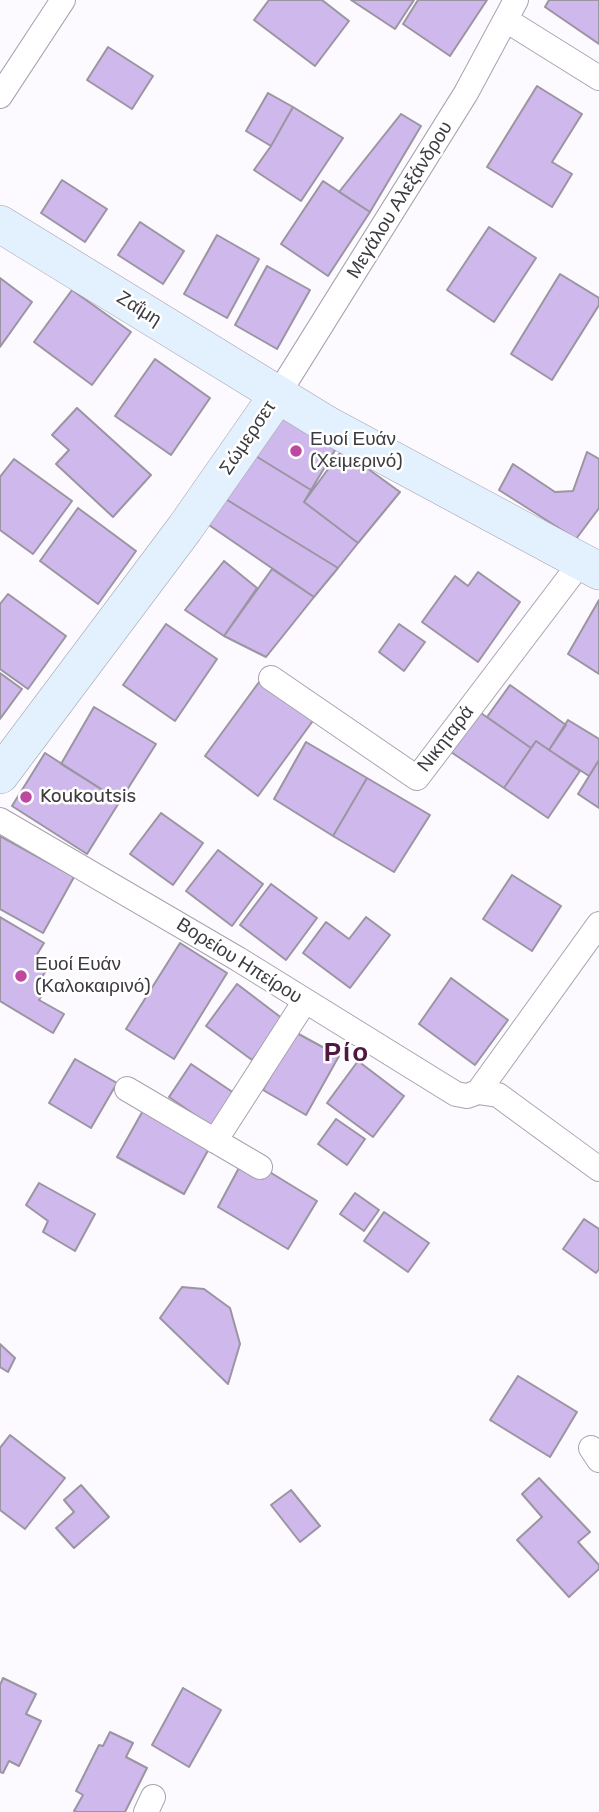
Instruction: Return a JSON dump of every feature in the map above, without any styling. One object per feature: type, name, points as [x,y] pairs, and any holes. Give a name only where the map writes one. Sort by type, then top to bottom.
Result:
[{"type":"street","points":[[0,96],[63,0]]},
{"type":"street","points":[[511,10],[599,78]]},
{"type":"street","name":"Μεγάλου Αλεξάνδρου","points":[[277,396],[466,93],[511,10]]},
{"type":"street","name":"Ζαΐμη","points":[[0,224],[277,396]]},
{"type":"street","name":"Σώμερσετ","points":[[0,775],[209,494],[277,396],[590,566]]},
{"type":"street","name":"Νικηταρά","points":[[271,678],[417,778],[590,566]]},
{"type":"street","name":"Βορείου Ηπείρου","points":[[0,820],[134,897],[456,1094],[467,1096],[478,1092],[498,1095],[599,1169]]},
{"type":"street","points":[[478,1092],[599,924]]},
{"type":"street","points":[[215,1140],[305,1001]]},
{"type":"street","points":[[127,1089],[260,1167]]},
{"type":"building","points":[[269,0],[322,0],[349,21],[315,66],[254,20]]},
{"type":"building","points":[[351,0],[414,0],[395,29]]},
{"type":"building","points":[[418,0],[487,0],[450,56],[403,24]]},
{"type":"building","points":[[549,0],[599,0],[599,44],[545,7]]},
{"type":"building","points":[[108,47],[153,76],[132,109],[87,80]]},
{"type":"building","points":[[537,86],[582,114],[552,162],[572,174],[552,207],[487,167]]},
{"type":"building","points":[[268,93],[293,107],[271,146],[246,131]]},
{"type":"building","points":[[293,107],[343,138],[301,201],[254,170]]},
{"type":"building","points":[[401,114],[421,126],[370,212],[339,192]]},
{"type":"building","points":[[62,180],[107,209],[85,242],[41,213]]},
{"type":"building","points":[[323,181],[370,212],[328,276],[281,244]]},
{"type":"building","points":[[140,222],[184,251],[163,284],[118,255]]},
{"type":"building","points":[[489,227],[536,258],[494,322],[447,290]]},
{"type":"building","points":[[217,235],[259,259],[227,318],[184,294]]},
{"type":"building","points":[[267,266],[310,290],[277,349],[235,325]]},
{"type":"building","points":[[560,274],[599,298],[599,305],[552,380],[511,354]]},
{"type":"building","points":[[0,278],[32,302],[0,347]]},
{"type":"building","points":[[72,290],[131,332],[92,385],[34,342]]},
{"type":"building","points":[[155,359],[210,398],[171,455],[115,416]]},
{"type":"building","points":[[77,408],[151,475],[113,517],[56,464],[69,450],[52,435]]},
{"type":"building","name":"Ευοί Ευάν (Χειμερινό)","points":[[284,415],[337,447],[311,490],[254,455]]},
{"type":"building","points":[[342,450],[400,492],[358,543],[304,502]]},
{"type":"building","points":[[587,452],[599,459],[599,508],[576,539],[499,490],[513,464],[555,492],[573,491]]},
{"type":"building","points":[[254,455],[311,490],[304,502],[358,543],[338,568],[224,498]]},
{"type":"building","points":[[14,459],[72,501],[33,554],[0,530],[0,477]]},
{"type":"building","points":[[224,498],[338,568],[314,597],[206,523]]},
{"type":"building","points":[[78,508],[136,551],[98,604],[40,561]]},
{"type":"building","points":[[224,561],[257,588],[224,636],[185,610]]},
{"type":"building","points":[[272,569],[314,597],[266,657],[224,636]]},
{"type":"building","points":[[478,572],[520,602],[478,662],[422,622],[455,576],[468,586]]},
{"type":"building","points":[[8,594],[66,636],[28,689],[0,669],[0,604]]},
{"type":"building","points":[[599,600],[599,674],[568,654]]},
{"type":"building","points":[[166,624],[217,659],[175,721],[123,685]]},
{"type":"building","points":[[399,624],[425,642],[404,671],[379,652]]},
{"type":"building","points":[[0,673],[22,689],[0,719]]},
{"type":"building","points":[[262,678],[315,718],[258,796],[205,756]]},
{"type":"building","points":[[510,685],[566,725],[549,750],[536,741],[531,748],[487,717]]},
{"type":"building","points":[[94,707],[156,744],[120,801],[61,764]]},
{"type":"building","points":[[478,711],[531,748],[504,788],[451,752]]},
{"type":"building","points":[[568,720],[599,739],[599,760],[589,776],[549,750]]},
{"type":"building","points":[[536,741],[580,771],[548,818],[504,788]]},
{"type":"building","points":[[306,742],[367,778],[333,836],[274,799]]},
{"type":"building","points":[[45,753],[120,801],[87,854],[12,806]]},
{"type":"building","points":[[599,760],[599,808],[578,794]]},
{"type":"building","points":[[367,778],[430,815],[394,872],[333,836]]},
{"type":"building","points":[[161,813],[203,843],[173,885],[130,854]]},
{"type":"building","points":[[0,836],[74,877],[43,933],[0,909]]},
{"type":"building","points":[[218,850],[263,884],[232,926],[186,891]]},
{"type":"building","points":[[512,875],[561,906],[532,951],[483,919]]},
{"type":"building","points":[[271,884],[317,918],[286,960],[240,925]]},
{"type":"building","name":"Ευοί Ευάν (Καλοκαιρινό)","points":[[0,917],[44,943],[36,956],[50,964],[36,987],[44,992],[39,1000],[64,1014],[53,1033],[0,1001]]},
{"type":"building","points":[[366,917],[390,935],[350,988],[303,953],[326,922],[349,939]]},
{"type":"building","points":[[180,943],[227,973],[174,1059],[126,1029]]},
{"type":"building","points":[[451,978],[508,1020],[475,1065],[419,1024]]},
{"type":"building","points":[[237,984],[283,1019],[252,1060],[206,1026]]},
{"type":"building","points":[[295,1032],[339,1056],[306,1115],[263,1090]]},
{"type":"building","points":[[75,1059],[117,1083],[91,1128],[49,1103]]},
{"type":"building","points":[[358,1061],[404,1096],[373,1137],[327,1103]]},
{"type":"building","points":[[191,1064],[234,1093],[211,1126],[169,1097]]},
{"type":"building","points":[[145,1107],[211,1145],[184,1194],[117,1157]]},
{"type":"building","points":[[336,1119],[365,1139],[347,1165],[318,1144]]},
{"type":"building","points":[[241,1164],[263,1179],[268,1171],[317,1201],[288,1249],[218,1207]]},
{"type":"building","points":[[39,1183],[95,1214],[75,1251],[43,1232],[48,1221],[26,1205]]},
{"type":"building","points":[[355,1193],[379,1210],[364,1231],[340,1214]]},
{"type":"building","points":[[384,1212],[429,1243],[408,1272],[364,1241]]},
{"type":"building","points":[[584,1219],[599,1229],[599,1269],[596,1273],[563,1249]]},
{"type":"building","points":[[182,1287],[204,1289],[230,1308],[240,1344],[228,1384],[160,1318]]},
{"type":"building","points":[[0,1344],[15,1358],[8,1372],[0,1367]]},
{"type":"building","points":[[518,1376],[577,1412],[550,1457],[490,1420]]},
{"type":"building","points":[[10,1435],[65,1478],[25,1529],[0,1510],[0,1448]]},
{"type":"building","points":[[539,1478],[590,1532],[578,1542],[599,1565],[599,1569],[569,1597],[517,1540],[542,1517],[522,1494]]},
{"type":"building","points":[[81,1485],[109,1517],[74,1548],[56,1528],[74,1512],[64,1500]]},
{"type":"building","points":[[291,1490],[320,1526],[300,1542],[271,1505]]},
{"type":"building","points":[[3,1678],[36,1694],[26,1714],[41,1721],[19,1766],[9,1761],[3,1773],[0,1772],[0,1685]]},
{"type":"building","points":[[183,1688],[221,1710],[189,1767],[152,1745]]},
{"type":"building","points":[[110,1732],[133,1743],[126,1757],[147,1768],[125,1812],[76,1812],[74,1811],[83,1795],[76,1791],[99,1745],[103,1746]]},
{"type":"place","name":"Ευοί Ευάν (Χειμερινό)","points":[[296,451]]},
{"type":"place","name":"Koukoutsis","points":[[26,797]]},
{"type":"place","name":"Ευοί Ευάν (Καλοκαιρινό)","points":[[21,976]]},
{"type":"district","name":"Ρίο","points":[[347,1053]]}]
